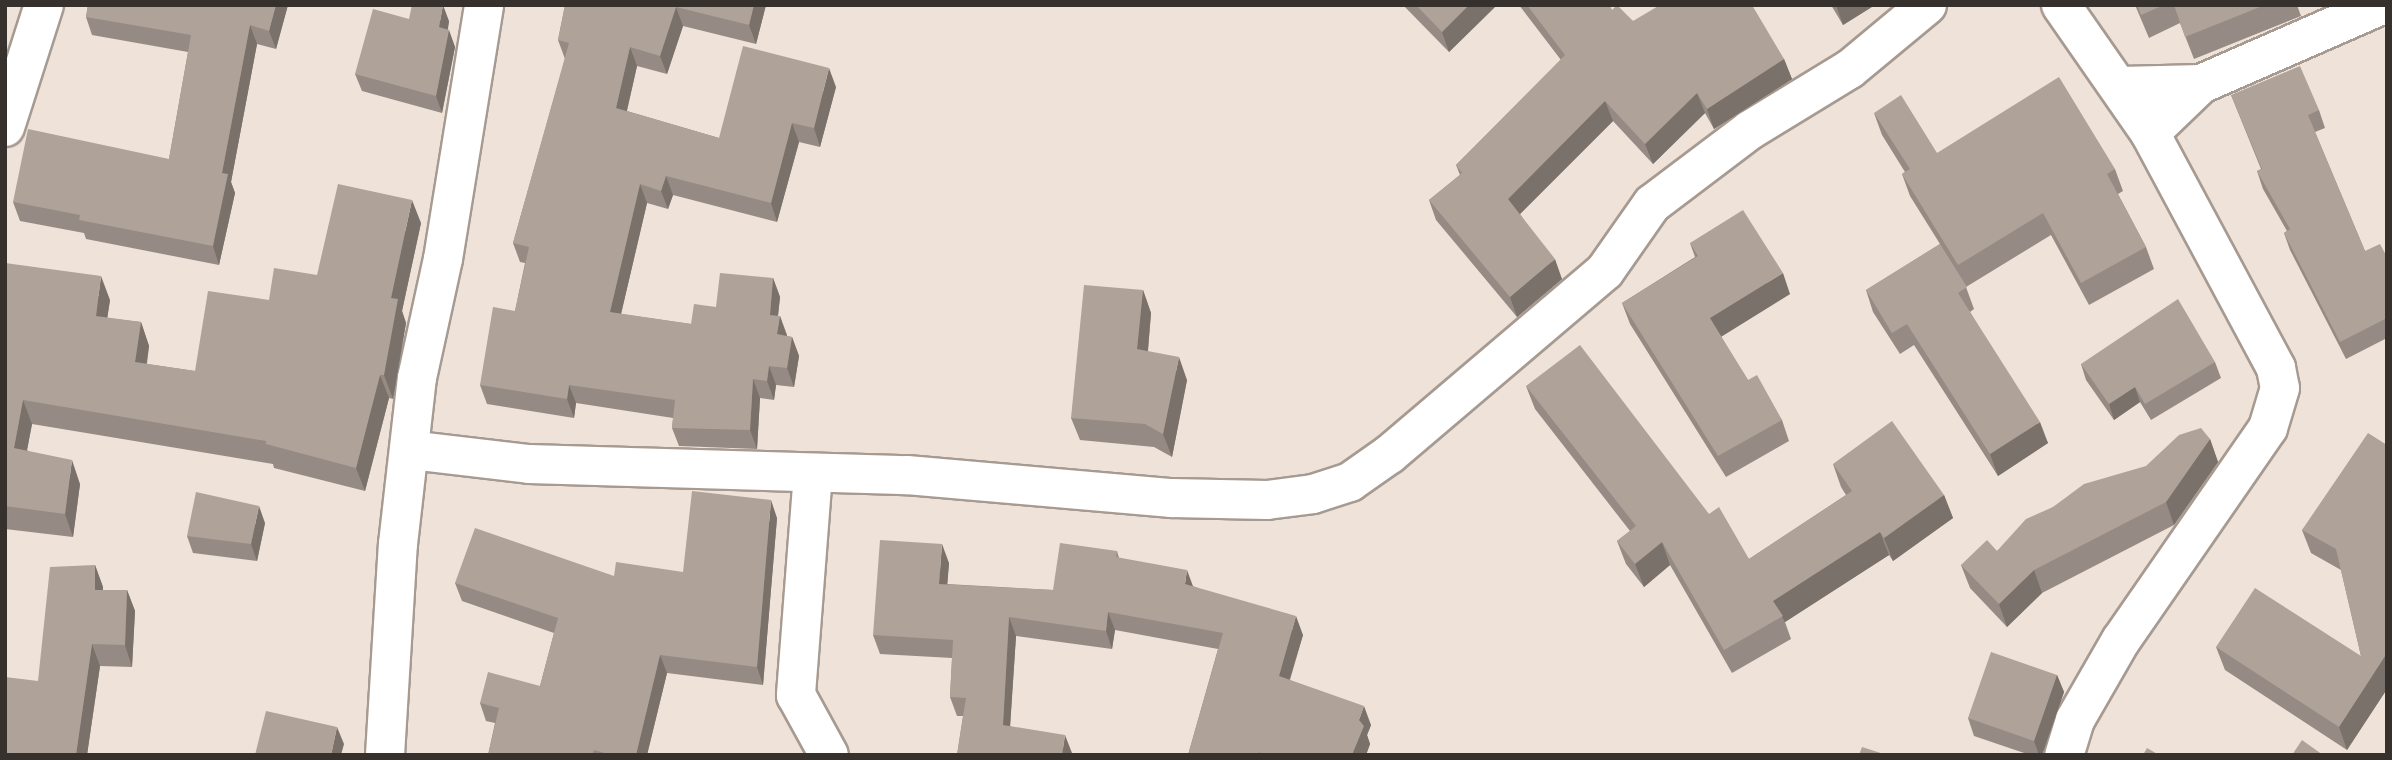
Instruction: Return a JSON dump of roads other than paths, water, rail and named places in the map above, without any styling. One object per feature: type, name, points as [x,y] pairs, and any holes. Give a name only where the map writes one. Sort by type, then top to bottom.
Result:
[{"type":"street","points":[[5,127],[44,5]]},
{"type":"street","points":[[385,755],[398,544],[417,378],[443,259],[484,5]]},
{"type":"street","points":[[410,450],[529,464],[907,475],[1172,498],[1267,500],[1312,494],[1350,482],[1605,271],[1652,204],[1750,130],[1850,69],[1927,5]]},
{"type":"street","points":[[2061,5],[2121,86],[2150,133],[2276,368],[2280,388],[2268,428],[2121,640],[2075,720],[2064,755]]},
{"type":"street","points":[[2150,133],[2201,85],[2382,5]]},
{"type":"street","points":[[2121,86],[2201,85]]},
{"type":"street","points":[[813,472],[796,695],[829,755]]}]
